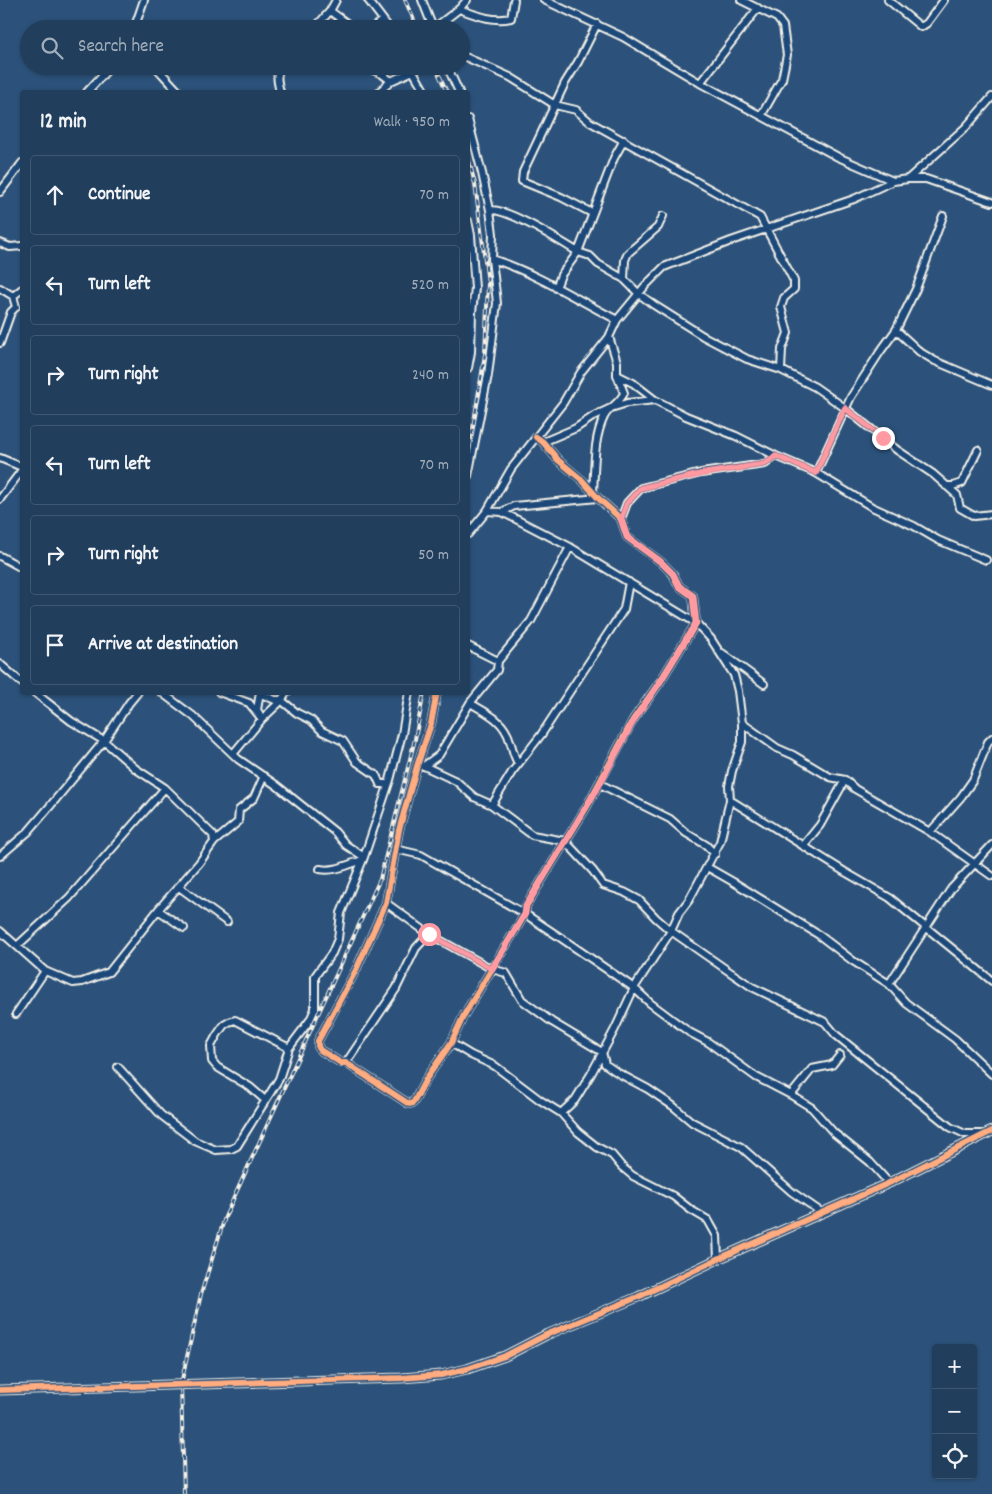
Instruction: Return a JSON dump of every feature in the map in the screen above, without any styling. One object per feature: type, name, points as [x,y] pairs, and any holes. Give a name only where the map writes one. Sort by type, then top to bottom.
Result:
[{"type":"street","points":[[137,20],[144,0]]},
{"type":"street","points":[[322,20],[336,0]]},
{"type":"street","points":[[368,0],[383,20]]},
{"type":"street","points":[[422,0],[430,20]]},
{"type":"street","points":[[444,20],[459,9],[467,0]]},
{"type":"street","points":[[459,9],[500,20],[511,18],[514,0]]},
{"type":"street","points":[[544,0],[623,37],[700,83],[838,157],[893,181]]},
{"type":"street","points":[[741,0],[778,18],[783,26],[787,55],[782,79],[761,116]]},
{"type":"street","points":[[888,0],[921,27],[928,24],[944,0]]},
{"type":"street","points":[[700,83],[758,8]]},
{"type":"street","points":[[330,11],[342,20]]},
{"type":"street","points":[[592,214],[561,197],[522,181],[523,172],[596,24]]},
{"type":"street","points":[[470,59],[510,77],[555,105],[576,110],[590,122],[760,217],[794,281],[794,289],[784,298],[781,307],[788,333],[782,349],[780,370]]},
{"type":"street","points":[[89,90],[103,75]]},
{"type":"street","points":[[163,75],[177,90]]},
{"type":"street","points":[[277,75],[280,90]]},
{"type":"street","points":[[383,75],[391,82]]},
{"type":"street","points":[[382,90],[402,75]]},
{"type":"street","points":[[415,75],[424,90]]},
{"type":"street","points":[[451,75],[458,90]]},
{"type":"street","points":[[908,179],[966,127],[992,97]]},
{"type":"street","points":[[470,127],[490,210],[493,234],[492,258],[497,303],[481,414],[470,466]]},
{"type":"street","points":[[556,288],[561,275],[578,252],[614,158],[624,140]]},
{"type":"street","points":[[0,192],[20,166]]},
{"type":"street","points":[[470,532],[487,511],[512,470],[562,403],[581,372],[609,338],[617,320],[664,267],[767,228],[854,199],[893,181],[926,179],[992,202]]},
{"type":"street","points":[[490,210],[510,214],[578,252],[590,256],[598,264],[624,279],[639,294],[654,305],[703,336],[747,359],[780,370],[815,387],[845,408],[897,450],[933,474],[957,495],[960,508],[974,516],[992,514]]},
{"type":"street","points":[[624,279],[625,260],[628,253],[658,227],[664,216]]},
{"type":"street","points":[[816,473],[845,408],[896,330],[916,289],[943,216]]},
{"type":"street","points":[[470,230],[475,288],[470,312],[473,330],[470,353]]},
{"type":"street","points":[[0,243],[10,247],[20,246]]},
{"type":"street","points":[[492,258],[556,288],[617,320]]},
{"type":"street","points":[[0,288],[13,296],[19,308],[11,312],[1,338]]},
{"type":"street","points":[[13,296],[20,291]]},
{"type":"street","points":[[896,330],[920,352],[935,361],[992,385]]},
{"type":"street","points":[[543,442],[576,428],[622,399],[624,394],[617,375],[617,362],[609,338]]},
{"type":"street","points":[[617,375],[634,383],[655,400],[686,416],[736,436],[816,473],[872,507],[914,526],[938,540],[986,560]]},
{"type":"street","points":[[592,491],[594,455],[604,418],[610,408],[628,403],[655,400]]},
{"type":"street","points":[[436,695],[431,724],[420,758],[420,766],[395,850],[386,903],[356,970],[318,1041],[320,1050],[346,1063],[409,1104],[413,1103],[426,1079],[451,1043],[464,1015],[525,914],[526,906],[600,784],[634,720],[696,623],[693,596],[679,586],[673,574],[661,562],[627,537],[621,519],[536,437]]},
{"type":"street","points":[[946,486],[962,483],[978,450]]},
{"type":"street","points":[[621,519],[627,503],[641,488],[701,474],[765,464],[776,456]]},
{"type":"street","points":[[0,458],[20,467]]},
{"type":"street","points":[[0,499],[20,471]]},
{"type":"street","points":[[502,512],[514,506],[598,498]]},
{"type":"street","points":[[487,511],[502,512],[570,547],[696,623],[717,649],[734,675],[742,723],[742,742],[732,771],[729,786],[730,800],[720,842],[715,854],[689,900],[679,912],[671,931],[634,988],[591,1074],[575,1100],[561,1113]]},
{"type":"street","points":[[420,766],[438,755],[470,703],[497,670],[498,661],[531,621],[570,547]]},
{"type":"street","points":[[0,556],[20,567]]},
{"type":"street","points":[[492,805],[501,788],[540,735],[624,609],[629,582]]},
{"type":"street","points":[[470,647],[498,661]]},
{"type":"street","points":[[717,649],[764,684]]},
{"type":"street","points":[[0,664],[20,681]]},
{"type":"street","points":[[38,695],[71,721],[104,741],[136,769],[165,788],[213,835],[214,842]]},
{"type":"street","points":[[0,856],[28,832],[104,741],[128,703],[135,695]]},
{"type":"street","points":[[165,695],[193,716],[233,754],[335,832],[346,845],[364,859]]},
{"type":"street","points":[[227,695],[249,703],[262,719]]},
{"type":"street","points":[[261,695],[257,710],[262,719]]},
{"type":"street","points":[[265,695],[275,700],[281,700],[297,713],[311,720],[322,730],[343,741],[358,762],[376,775],[380,784],[388,784]]},
{"type":"street","points":[[233,754],[285,695]]},
{"type":"street","points":[[118,1067],[161,1115],[195,1140],[216,1150],[237,1146],[278,1079],[289,1048],[310,1020],[315,1009],[315,976],[332,953],[338,939],[341,913],[364,859],[388,784],[402,734],[407,695]]},
{"type":"street","points":[[470,703],[495,717],[502,724],[510,740],[513,756],[518,764]]},
{"type":"street","points":[[742,723],[777,748],[794,755],[830,776],[845,780],[855,789],[930,832],[992,876]]},
{"type":"street","points":[[930,832],[973,780],[988,742],[992,738]]},
{"type":"street","points":[[420,766],[456,781],[474,797],[492,805],[532,835],[565,842],[593,871],[603,885],[624,892],[639,900],[671,931],[752,987],[825,1022],[836,1035],[950,1128],[965,1134],[983,1134]]},
{"type":"street","points":[[0,932],[45,972],[73,983],[82,982],[109,972],[214,842],[238,822],[239,810],[254,798],[264,776]]},
{"type":"street","points":[[804,846],[820,825],[845,780]]},
{"type":"street","points":[[600,784],[670,819],[686,833],[706,845],[715,854]]},
{"type":"street","points":[[17,946],[70,898],[165,788]]},
{"type":"street","points":[[730,800],[890,898],[992,981]]},
{"type":"street","points":[[889,984],[951,890],[992,845]]},
{"type":"street","points":[[395,850],[421,855],[525,914],[634,988],[650,1003],[689,1032],[708,1042],[756,1077],[812,1108],[834,1133],[870,1162],[888,1183]]},
{"type":"street","points":[[320,869],[341,868],[364,859]]},
{"type":"street","points":[[707,867],[819,935],[853,961],[889,984],[906,1003],[955,1039],[992,1074]]},
{"type":"street","points":[[179,887],[227,922]]},
{"type":"street","points":[[386,903],[429,934],[492,969],[506,974],[522,1000],[552,1022],[602,1052],[605,1064],[618,1073],[648,1088],[674,1106],[692,1122],[741,1147],[792,1192],[821,1212]]},
{"type":"street","points":[[158,910],[184,928]]},
{"type":"street","points":[[346,1063],[396,989],[416,948],[429,934]]},
{"type":"street","points":[[16,1014],[45,972]]},
{"type":"street","points":[[265,1100],[250,1087],[217,1067],[212,1061],[211,1046],[224,1025],[235,1020],[289,1048]]},
{"type":"street","points":[[451,1043],[470,1055],[495,1066],[540,1100],[561,1113],[578,1132],[597,1147],[612,1155],[633,1176],[673,1196],[708,1220],[717,1236],[718,1259]]},
{"type":"street","points":[[791,1095],[812,1069],[832,1065],[840,1055]]},
{"type":"street","points":[[0,1390],[441,1376],[505,1356],[546,1335],[638,1297],[888,1183],[992,1130]]},
{"type":"railway","points":[[405,0],[414,20]]},
{"type":"railway","points":[[439,75],[446,90]]},
{"type":"railway","points":[[470,165],[475,184],[488,283],[485,354],[470,446]]},
{"type":"railway","points":[[184,1494],[181,1384],[201,1294],[225,1217],[380,879],[415,739],[423,695]]},
{"type":"cycle path","points":[[436,695],[431,724],[399,830],[386,903],[356,970],[318,1041],[320,1050],[341,1063],[346,1063],[409,1104],[413,1103],[426,1079],[451,1043],[464,1015],[525,914],[526,906],[586,808],[633,720],[660,682],[696,623],[693,596],[679,586],[673,574],[661,562],[627,537],[621,519],[536,437]]},
{"type":"cycle path","points":[[0,1390],[401,1378],[441,1375],[467,1369],[505,1356],[546,1335],[638,1297],[718,1259],[889,1183],[992,1131]]},
{"type":"route","points":[[429,934],[492,969],[525,914],[526,906],[600,784],[634,720],[696,623],[693,596],[679,586],[673,574],[661,562],[627,537],[621,519],[627,503],[641,488],[701,474],[765,464],[776,456],[816,473],[845,408],[883,438]]}]
